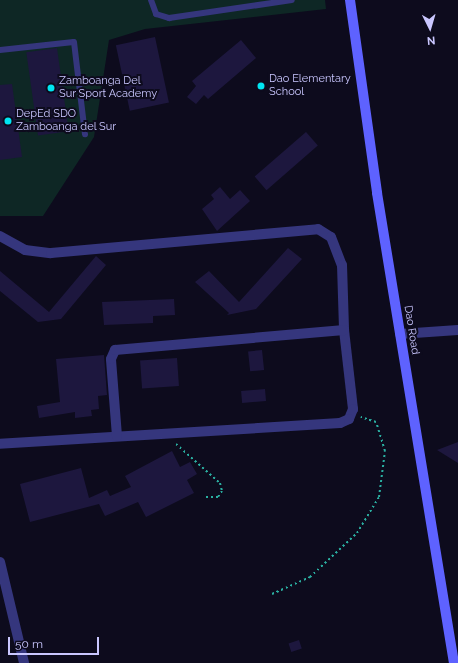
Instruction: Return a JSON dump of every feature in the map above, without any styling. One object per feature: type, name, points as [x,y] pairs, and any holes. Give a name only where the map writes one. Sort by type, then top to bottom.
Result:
[{"type":"street","name":"Dao Road","points":[[350,0],[400,334],[454,663]]},
{"type":"street","points":[[0,236],[25,250],[51,252],[318,228],[331,237],[339,249],[344,330],[353,414],[340,423],[0,444]]},
{"type":"street","points":[[117,436],[111,360],[115,350],[344,330]]},
{"type":"street","points":[[400,334],[458,330]]},
{"type":"street","points":[[0,562],[24,663]]},
{"type":"lane","points":[[151,0],[156,14],[169,18],[292,0]]},
{"type":"lane","points":[[0,50],[74,42],[85,134]]},
{"type":"path","points":[[272,594],[310,577],[357,533],[379,497],[385,451],[376,422],[353,414]]},
{"type":"path","points":[[164,434],[220,483],[222,491],[218,496],[203,498]]},
{"type":"green space","name":"Zamboanga Del Sur Sport Academy","points":[[0,0],[325,0],[326,9],[145,29],[109,40],[94,137],[43,216],[0,216]]},
{"type":"building","points":[[155,37],[169,103],[130,111],[116,45]]},
{"type":"building","points":[[241,40],[256,58],[208,99],[204,95],[196,104],[187,97],[196,86],[192,81]]},
{"type":"building","points":[[57,48],[69,131],[38,135],[26,52]]},
{"type":"building","name":"DepEd SDO Zamboanga del Sur","points":[[12,84],[22,157],[0,160],[0,85]]},
{"type":"building","points":[[306,132],[318,146],[266,190],[255,177]]},
{"type":"building","points":[[220,187],[230,199],[240,190],[250,201],[217,231],[202,209],[214,199],[211,195]]},
{"type":"building","points":[[288,248],[302,259],[256,309],[227,315],[229,313],[195,282],[209,271],[239,302]]},
{"type":"building","points":[[96,256],[106,265],[61,319],[38,322],[0,291],[0,271],[49,312]]},
{"type":"building","points":[[174,299],[175,315],[153,316],[153,323],[104,325],[102,302]]},
{"type":"building","points":[[262,350],[264,370],[250,371],[248,351]]},
{"type":"building","points":[[104,355],[107,395],[98,396],[99,409],[91,410],[92,416],[75,418],[75,412],[39,418],[37,406],[60,402],[56,359]]},
{"type":"building","points":[[177,358],[179,386],[142,389],[140,361]]},
{"type":"building","points":[[265,389],[266,401],[242,403],[241,391]]},
{"type":"building","points":[[458,442],[458,463],[437,450]]},
{"type":"building","points":[[172,451],[180,467],[190,462],[197,474],[187,480],[194,493],[146,517],[138,502],[105,516],[99,504],[30,522],[20,484],[81,468],[89,498],[107,490],[110,496],[131,487],[125,476]]},
{"type":"building","points":[[299,640],[302,649],[291,652],[289,643]]},
{"type":"place","name":"Dao Elementary School","points":[[261,86]]},
{"type":"place","name":"Zamboanga Del Sur Sport Academy","points":[[51,88]]},
{"type":"place","name":"DepEd SDO Zamboanga del Sur","points":[[8,121]]}]
